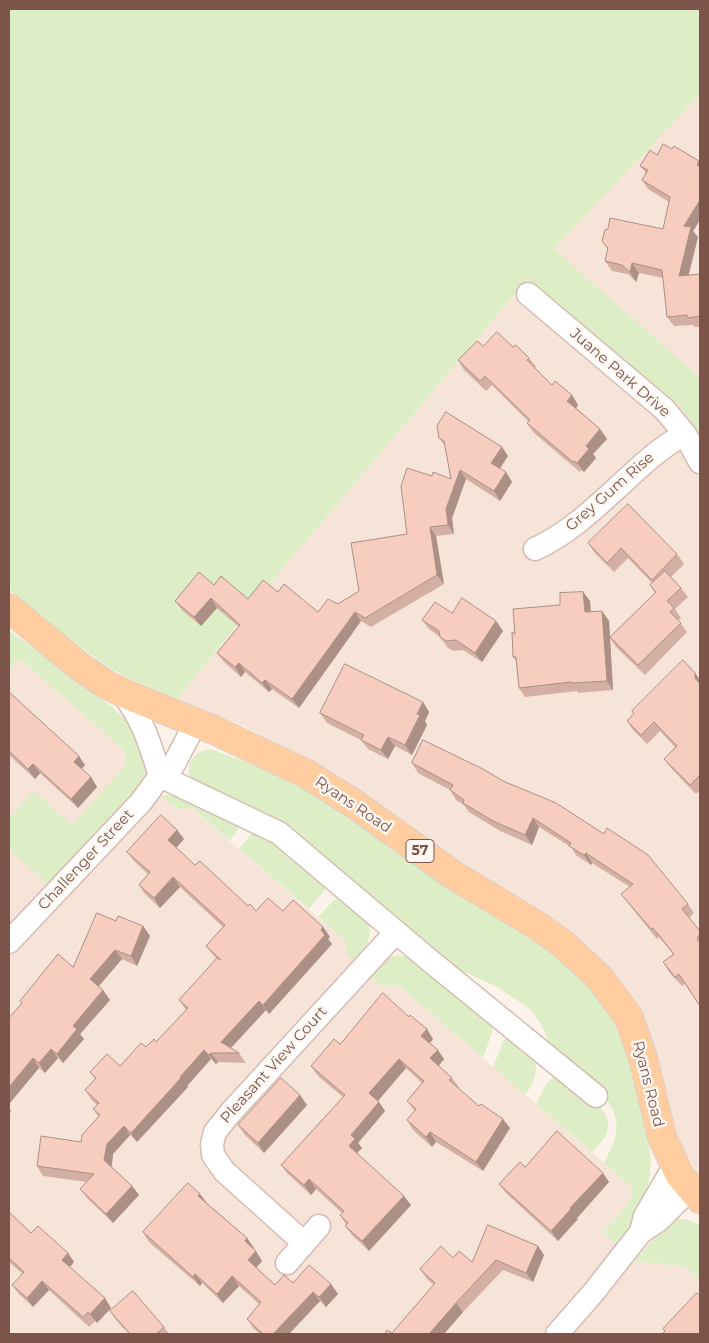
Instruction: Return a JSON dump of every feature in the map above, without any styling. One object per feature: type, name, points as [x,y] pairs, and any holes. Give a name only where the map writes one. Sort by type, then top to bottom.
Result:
[{"type":"main road","name":"Ryans Road","points":[[9,608],[79,666],[107,685],[286,763],[314,778],[356,805],[452,874],[562,943],[601,979],[629,1018],[643,1058],[662,1137],[675,1165],[695,1194]]},
{"type":"street","name":"Juane Park Drive","points":[[528,294],[654,399],[685,434],[700,462]]},
{"type":"street","name":"Grey Gum Rise","points":[[535,550],[565,533],[662,447],[685,434]]},
{"type":"street","points":[[121,692],[129,701],[142,724],[160,776],[279,833],[596,1096]]},
{"type":"street","name":"Challenger Street","points":[[9,942],[141,802],[160,776],[173,766],[188,719]]},
{"type":"street","name":"Pleasant View Court","points":[[304,1244],[224,1171],[213,1155],[211,1146],[213,1138],[220,1124],[230,1112],[396,932]]},
{"type":"street","points":[[641,1232],[645,1216],[675,1165]]},
{"type":"street","points":[[557,1334],[593,1293],[641,1232],[695,1194]]},
{"type":"street","points":[[287,1262],[319,1226]]},
{"type":"shaded area","points":[[700,94],[700,1175],[688,1159],[678,1140],[653,1052],[467,869],[307,758],[243,726],[177,699],[289,561],[554,249]]},
{"type":"shaded area","points":[[19,658],[125,751],[126,765],[177,809],[191,808],[345,941],[346,954],[382,986],[398,985],[632,1187],[630,1202],[603,1232],[634,1261],[686,1267],[700,1281],[700,1334],[9,1334],[9,669]]},
{"type":"green space","points":[[9,9],[700,9],[700,94],[554,249],[700,378],[700,435],[677,404],[528,279],[289,561],[177,699],[128,678],[105,665],[63,634],[9,589]]},
{"type":"green space","points":[[9,631],[53,661],[112,707],[130,724],[147,761],[142,785],[50,886],[9,849],[9,818],[34,791],[72,825],[126,765],[125,751],[19,658],[9,669]]},
{"type":"green space","points":[[210,749],[257,766],[331,803],[562,958],[595,993],[614,1022],[631,1066],[645,1117],[651,1163],[649,1181],[644,1198],[618,1246],[603,1232],[630,1202],[632,1187],[604,1163],[615,1138],[616,1130],[615,1115],[605,1098],[551,1048],[541,1024],[530,1009],[497,987],[454,967],[190,779],[189,768],[192,759],[200,752]]},
{"type":"green space","points":[[172,794],[240,826],[230,841],[192,808],[177,809],[161,796]]},
{"type":"green space","points":[[255,829],[327,884],[324,891],[309,909],[239,849]]},
{"type":"green space","points":[[341,896],[359,912],[369,926],[368,941],[355,962],[346,954],[345,941],[318,917],[335,899]]},
{"type":"green space","points":[[398,955],[407,956],[415,960],[492,1023],[492,1033],[483,1058],[398,985],[382,986],[368,974],[383,959]]},
{"type":"green space","points":[[509,1037],[535,1060],[534,1078],[531,1087],[525,1095],[493,1067],[504,1040]]},
{"type":"green space","points":[[556,1076],[591,1099],[607,1117],[608,1128],[604,1139],[592,1152],[536,1104],[547,1084]]},
{"type":"green space","points":[[676,1219],[685,1219],[700,1225],[700,1281],[686,1267],[634,1261],[666,1225]]},
{"type":"building","points":[[663,144],[672,149],[674,146],[699,161],[697,165],[700,167],[700,200],[684,226],[691,227],[679,276],[700,274],[700,316],[688,318],[687,315],[667,317],[662,270],[632,263],[630,272],[622,265],[605,261],[608,248],[602,241],[605,230],[608,229],[610,218],[663,229],[670,197],[642,180],[648,170],[640,166],[650,150],[657,155]]},
{"type":"building","points":[[497,332],[513,347],[516,345],[529,358],[527,360],[552,385],[555,381],[572,395],[567,401],[600,429],[586,446],[589,449],[577,463],[573,462],[527,423],[530,420],[485,376],[480,381],[458,360],[477,341],[483,346]]},
{"type":"building","points":[[446,412],[502,447],[491,463],[506,472],[494,491],[460,470],[446,509],[448,525],[430,527],[437,575],[365,618],[355,612],[292,699],[265,680],[262,683],[239,663],[235,667],[217,653],[240,625],[211,598],[194,617],[175,601],[199,572],[214,585],[221,576],[248,599],[263,580],[278,592],[284,584],[318,612],[328,599],[338,604],[359,591],[351,543],[407,534],[401,486],[407,468],[432,476],[433,472],[451,479],[444,441],[439,438],[437,426]]},
{"type":"building","points":[[628,504],[677,554],[652,580],[621,548],[607,563],[588,543]]},
{"type":"building","points":[[665,571],[681,588],[667,601],[674,608],[670,612],[681,623],[638,665],[610,637],[656,592],[650,585]]},
{"type":"building","points":[[583,592],[585,612],[602,611],[607,681],[571,682],[519,688],[516,657],[513,657],[512,632],[515,634],[513,609],[560,605],[560,593]]},
{"type":"building","points":[[462,598],[496,621],[475,653],[456,640],[446,641],[440,637],[439,631],[422,620],[435,602],[452,613]]},
{"type":"building","points":[[683,660],[695,673],[695,678],[700,684],[700,775],[690,785],[664,759],[677,746],[654,722],[641,735],[627,721],[634,713],[632,711]]},
{"type":"building","points":[[345,664],[423,702],[417,714],[420,715],[405,745],[388,737],[381,750],[361,740],[364,735],[320,713]]},
{"type":"building","points":[[9,692],[79,756],[74,762],[91,777],[71,799],[33,764],[28,769],[9,751]]},
{"type":"building","points":[[423,740],[483,769],[503,781],[556,803],[604,834],[607,828],[648,855],[688,904],[682,909],[700,931],[697,938],[700,943],[700,1006],[679,974],[675,977],[663,962],[674,954],[621,894],[633,884],[586,853],[584,855],[569,846],[571,843],[533,818],[525,835],[493,821],[463,803],[464,800],[450,790],[453,785],[412,763]]},
{"type":"building","points":[[161,815],[177,830],[168,840],[195,865],[200,861],[248,906],[250,904],[256,911],[268,898],[283,911],[293,900],[323,927],[321,930],[325,935],[263,1005],[259,1001],[221,1042],[239,1053],[211,1053],[209,1055],[204,1050],[131,1133],[124,1126],[107,1144],[104,1160],[132,1186],[106,1214],[80,1189],[94,1174],[37,1166],[41,1136],[81,1142],[82,1135],[100,1115],[93,1109],[99,1103],[85,1090],[96,1078],[90,1072],[107,1054],[120,1066],[141,1043],[146,1047],[154,1039],[156,1042],[188,1008],[179,1000],[217,958],[221,960],[206,946],[225,925],[173,877],[154,898],[139,885],[150,872],[127,852]]},
{"type":"building","points":[[97,913],[116,921],[118,916],[143,926],[131,956],[115,950],[90,979],[103,990],[73,1026],[77,1029],[57,1054],[51,1049],[39,1063],[33,1058],[9,1087],[9,1018],[22,1003],[20,1001],[58,954],[73,967]]},
{"type":"building","points":[[383,993],[409,1017],[410,1015],[427,1029],[421,1036],[438,1050],[430,1058],[452,1078],[449,1080],[479,1106],[481,1104],[503,1119],[476,1162],[430,1132],[426,1137],[407,1120],[416,1109],[407,1101],[424,1081],[399,1059],[369,1093],[379,1102],[351,1135],[355,1139],[349,1146],[404,1196],[362,1241],[345,1226],[348,1223],[340,1215],[344,1211],[309,1179],[304,1185],[281,1165],[345,1095],[311,1066],[334,1039],[340,1044]]},
{"type":"building","points":[[281,1078],[300,1095],[258,1143],[238,1125]]},
{"type":"building","points":[[557,1131],[603,1173],[551,1231],[499,1184],[520,1162],[525,1167]]},
{"type":"building","points":[[188,1183],[200,1194],[198,1196],[247,1238],[245,1241],[256,1251],[248,1260],[275,1285],[284,1275],[293,1283],[309,1265],[331,1284],[319,1297],[313,1292],[273,1334],[263,1334],[247,1319],[261,1302],[232,1276],[217,1294],[195,1274],[193,1277],[143,1232]]},
{"type":"building","points":[[9,1212],[31,1233],[38,1226],[68,1253],[62,1260],[105,1298],[90,1314],[88,1312],[83,1317],[42,1281],[27,1298],[12,1285],[24,1272],[9,1258]]},
{"type":"building","points":[[488,1225],[538,1246],[526,1273],[496,1260],[429,1334],[385,1334],[387,1330],[392,1333],[435,1283],[420,1269],[441,1246],[453,1258],[459,1251],[472,1262]]},
{"type":"building","points":[[133,1291],[164,1327],[156,1334],[130,1334],[110,1311]]},
{"type":"building","points":[[697,1293],[700,1296],[700,1333],[662,1334],[665,1331],[663,1329]]}]
